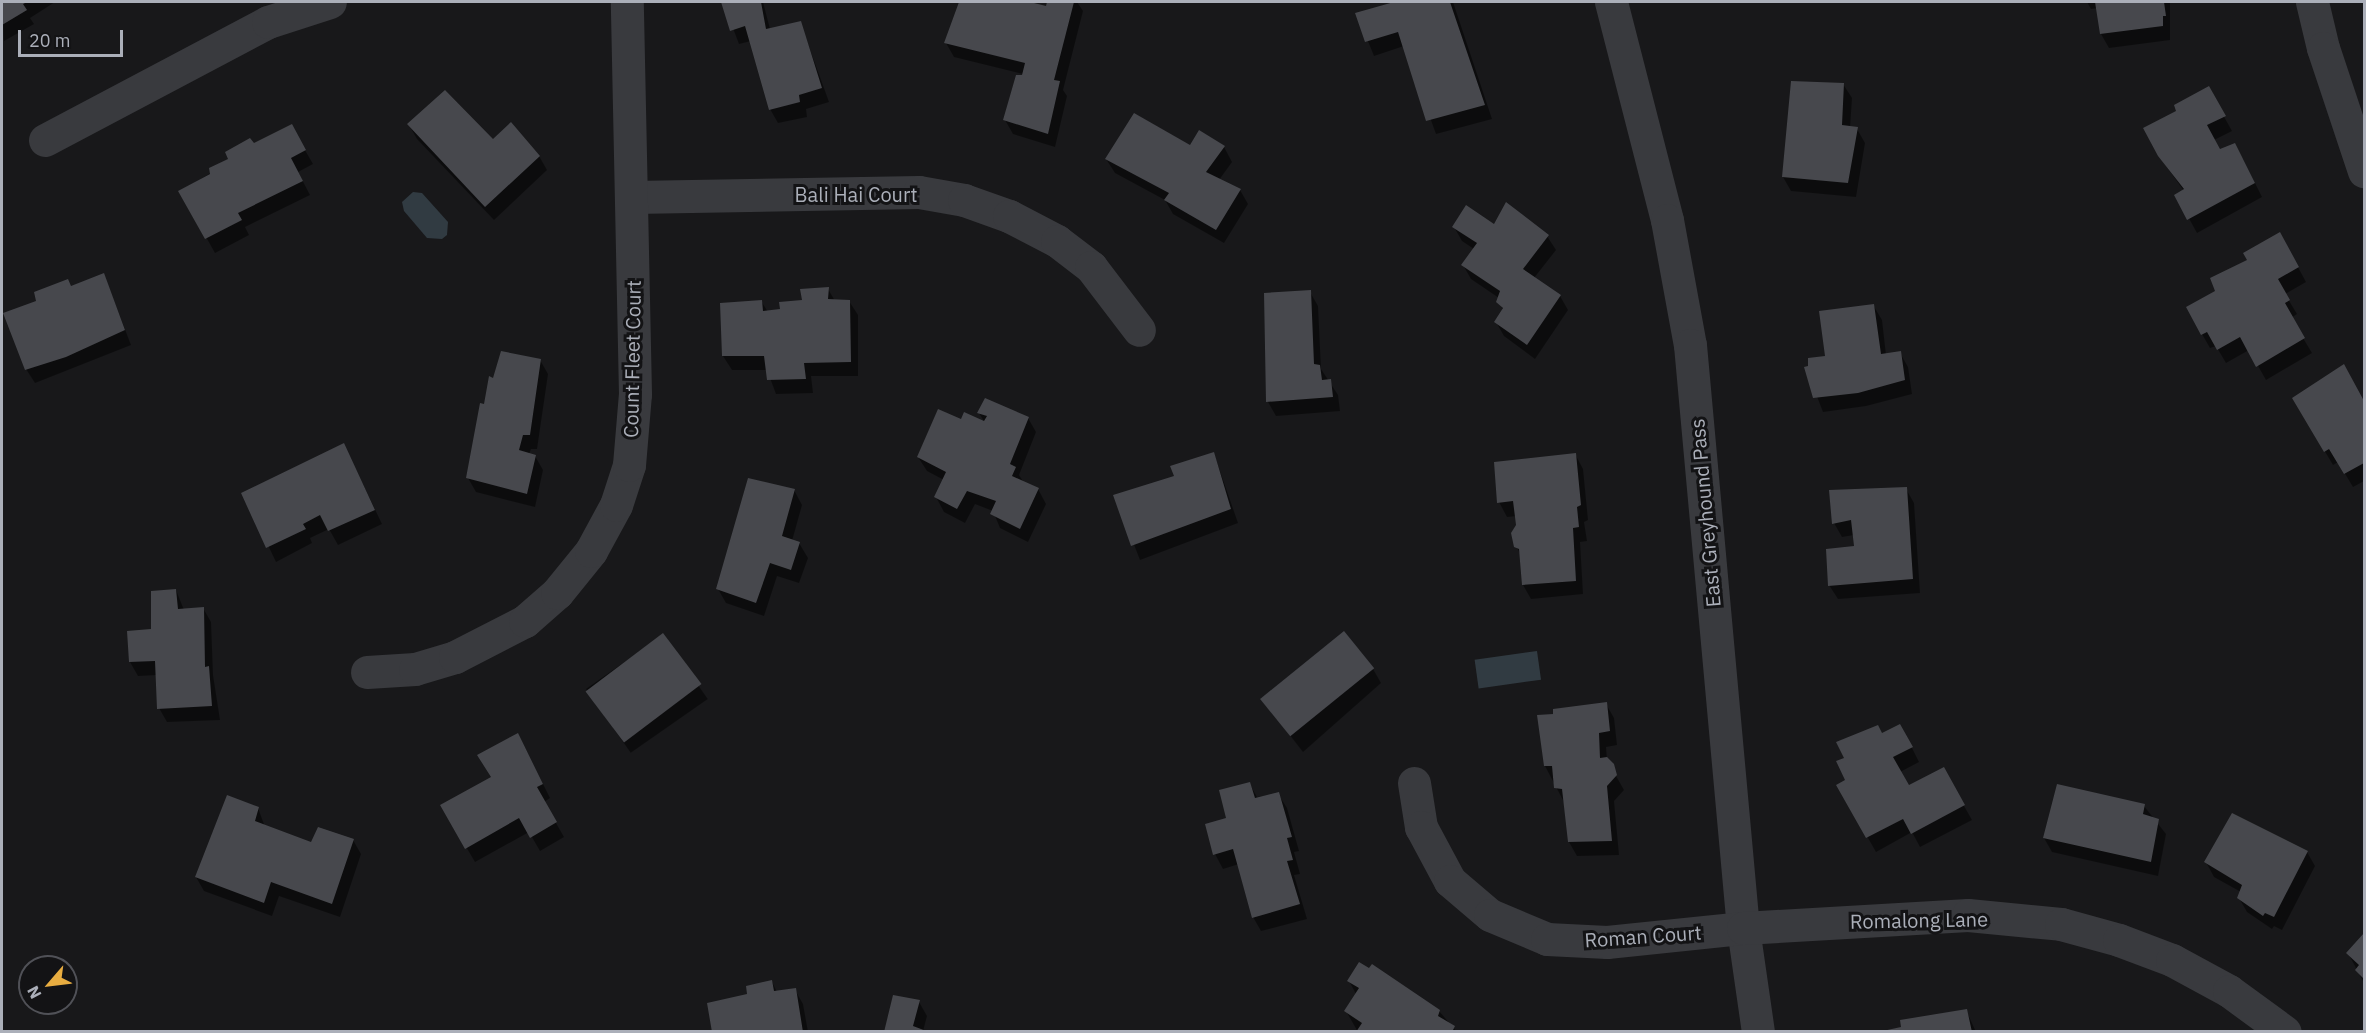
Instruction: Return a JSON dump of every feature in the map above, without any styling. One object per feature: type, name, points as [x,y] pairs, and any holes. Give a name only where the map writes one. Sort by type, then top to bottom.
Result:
[{"type":"street","points":[[45,140],[268,22],[330,2]]},
{"type":"street","name":"Count Fleet Court","points":[[366,672],[415,669],[491,642],[525,621],[557,593],[591,551],[616,505],[629,465],[635,394],[633,197],[627,2]]},
{"type":"street","name":"East Greyhound Pass","points":[[1611,2],[1667,220],[1690,345],[1743,928],[1758,1032]]},
{"type":"street","points":[[2312,2],[2326,59],[2364,171]]},
{"type":"street","name":"Bali Hai Court","points":[[633,197],[919,192],[964,200],[1009,216],[1057,241],[1091,267],[1139,330]]},
{"type":"street","name":"Roman Court","points":[[1414,783],[1421,827],[1449,881],[1490,915],[1546,939],[1607,942],[1743,928]]},
{"type":"street","name":"Romalong Lane","points":[[1743,928],[1968,915],[2061,924],[2119,940],[2172,960],[2229,991],[2285,1032]]},
{"type":"shaded area","points":[[413,192],[422,193],[448,222],[447,235],[442,239],[427,238],[404,211],[402,202]]},
{"type":"shaded area","points":[[1537,651],[1541,680],[1479,688],[1475,660]]},
{"type":"building","points":[[2,2],[27,2],[23,4],[27,10],[2,25]]},
{"type":"building","points":[[721,2],[761,2],[766,29],[801,21],[822,88],[799,95],[800,102],[769,110],[745,26],[730,31]]},
{"type":"building","points":[[959,2],[1030,2],[1046,6],[1047,2],[1074,2],[1054,80],[1060,81],[1048,134],[1003,120],[1016,75],[1022,75],[1025,63],[944,43]]},
{"type":"building","points":[[1394,2],[1450,2],[1485,105],[1426,121],[1398,32],[1365,42],[1355,13]]},
{"type":"building","points":[[2095,2],[2164,2],[2166,16],[2163,16],[2163,26],[2100,34]]},
{"type":"building","points":[[1791,81],[1844,83],[1842,125],[1858,127],[1848,183],[1782,177]]},
{"type":"building","points":[[2209,86],[2226,116],[2207,125],[2220,149],[2235,143],[2255,183],[2187,220],[2174,195],[2184,189],[2158,156],[2143,128],[2176,111],[2174,105]]},
{"type":"building","points":[[445,90],[493,139],[511,122],[540,156],[485,207],[407,124]]},
{"type":"building","points":[[1134,113],[1190,145],[1199,130],[1225,146],[1206,172],[1241,189],[1216,230],[1164,200],[1169,193],[1105,159]]},
{"type":"building","points":[[292,124],[306,150],[291,158],[303,181],[238,213],[242,220],[205,239],[178,191],[210,174],[209,168],[228,159],[225,152],[250,138],[254,143]]},
{"type":"building","points":[[1506,202],[1549,235],[1523,269],[1561,295],[1527,345],[1494,322],[1503,308],[1496,302],[1500,291],[1461,265],[1477,243],[1452,227],[1466,205],[1494,224]]},
{"type":"building","points":[[2280,232],[2299,267],[2278,279],[2290,300],[2285,303],[2305,338],[2256,367],[2240,337],[2217,350],[2207,332],[2201,335],[2186,307],[2215,291],[2210,278],[2247,260],[2243,253]]},
{"type":"building","points":[[104,273],[125,330],[66,357],[25,370],[3,313],[36,301],[34,292],[68,279],[71,286]]},
{"type":"building","points":[[829,287],[828,299],[850,300],[851,362],[804,363],[806,379],[767,380],[764,356],[722,356],[720,303],[762,300],[763,311],[780,309],[779,302],[802,300],[800,289]]},
{"type":"building","points":[[1311,290],[1314,364],[1320,365],[1322,380],[1331,379],[1333,397],[1266,402],[1264,293]]},
{"type":"building","points":[[1874,304],[1881,354],[1901,351],[1905,380],[1858,393],[1813,398],[1804,367],[1808,366],[1808,358],[1825,356],[1819,311]]},
{"type":"building","points":[[501,351],[541,359],[530,435],[523,435],[519,450],[536,455],[527,494],[466,478],[480,403],[484,404],[489,376],[493,378]]},
{"type":"building","points":[[2344,364],[2364,401],[2364,463],[2344,474],[2329,449],[2324,452],[2292,398]]},
{"type":"building","points":[[985,398],[1029,417],[1010,464],[1016,467],[1012,476],[1039,488],[1020,529],[990,514],[996,501],[967,491],[957,509],[934,497],[946,472],[917,457],[938,409],[961,419],[964,412],[984,421],[987,416],[977,413]]},
{"type":"building","points":[[344,443],[375,510],[328,531],[320,515],[303,524],[306,529],[266,548],[241,493]]},
{"type":"building","points":[[1214,452],[1231,509],[1131,546],[1113,495],[1174,476],[1170,466]]},
{"type":"building","points":[[1576,453],[1581,505],[1577,507],[1579,527],[1573,528],[1576,581],[1522,585],[1519,549],[1514,547],[1511,533],[1516,525],[1513,501],[1497,503],[1494,462]]},
{"type":"building","points":[[748,478],[795,489],[782,536],[800,542],[791,570],[770,563],[756,603],[716,589]]},
{"type":"building","points":[[1907,487],[1913,579],[1828,586],[1826,549],[1854,546],[1851,520],[1832,524],[1829,490]]},
{"type":"building","points":[[176,589],[178,609],[204,607],[205,667],[209,666],[212,706],[157,709],[155,661],[129,662],[127,631],[151,629],[151,591]]},
{"type":"building","points":[[1344,631],[1374,668],[1290,736],[1260,699]]},
{"type":"building","points":[[663,633],[702,684],[624,742],[586,691]]},
{"type":"building","points":[[1607,702],[1610,731],[1599,733],[1600,758],[1607,757],[1614,764],[1617,775],[1607,786],[1612,841],[1568,842],[1562,789],[1554,788],[1552,766],[1544,766],[1537,715],[1553,714],[1553,709]]},
{"type":"building","points":[[1900,724],[1913,747],[1893,757],[1909,785],[1944,767],[1965,805],[1911,834],[1903,819],[1866,838],[1836,785],[1845,780],[1836,761],[1844,758],[1836,742],[1878,725],[1882,733]]},
{"type":"building","points":[[518,733],[543,784],[537,787],[557,822],[530,838],[519,818],[465,849],[440,805],[491,777],[477,755]]},
{"type":"building","points":[[1250,782],[1255,798],[1279,792],[1292,837],[1287,838],[1293,860],[1287,861],[1300,904],[1252,918],[1233,849],[1213,855],[1205,824],[1226,818],[1219,790]]},
{"type":"building","points":[[2057,784],[2145,804],[2143,814],[2159,819],[2151,862],[2043,838]]},
{"type":"building","points":[[227,795],[259,807],[255,821],[311,842],[318,827],[354,839],[332,904],[271,882],[264,903],[195,877]]},
{"type":"building","points":[[2232,813],[2308,851],[2274,917],[2265,913],[2263,916],[2237,898],[2242,885],[2204,862]]},
{"type":"building","points":[[2364,933],[2364,979],[2355,970],[2359,965],[2346,953]]},
{"type":"building","points":[[1359,962],[1369,968],[1372,964],[1440,1010],[1438,1016],[1455,1026],[1452,1032],[1356,1032],[1362,1023],[1344,1011],[1359,988],[1347,981]]},
{"type":"building","points":[[772,980],[774,991],[796,988],[803,1032],[712,1032],[707,1003],[747,994],[746,986]]},
{"type":"building","points":[[893,995],[920,1000],[913,1026],[929,1032],[884,1032]]},
{"type":"building","points":[[1967,1009],[1972,1032],[1878,1032],[1901,1027],[1900,1020]]}]
